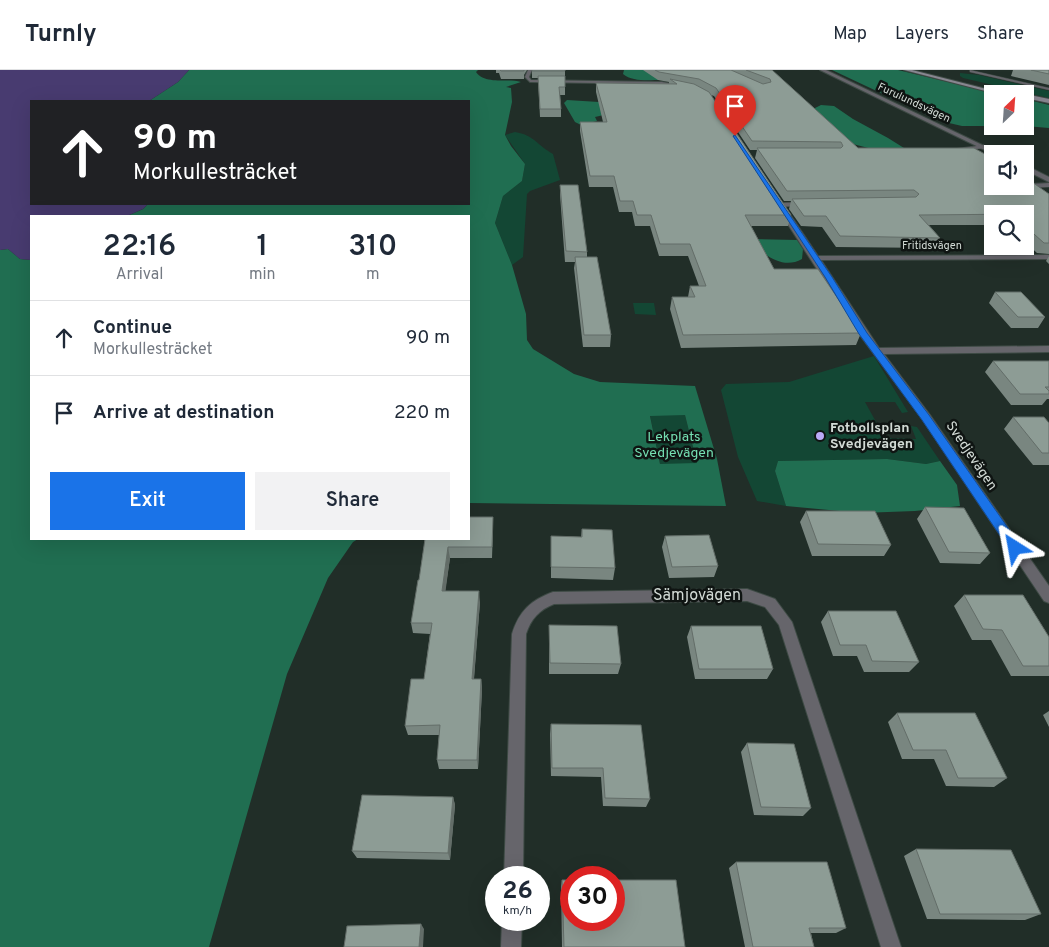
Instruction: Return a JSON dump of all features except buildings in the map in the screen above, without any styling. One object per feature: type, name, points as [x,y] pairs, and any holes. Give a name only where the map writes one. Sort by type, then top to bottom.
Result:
[{"type":"street","points":[[530,70],[527,77],[530,81],[611,80],[662,83],[686,87]]},
{"type":"street","name":"Furulundsvägen","points":[[822,70],[984,147]]},
{"type":"street","points":[[906,70],[984,88]]},
{"type":"street","points":[[922,70],[984,87]]},
{"type":"street","points":[[955,70],[980,70]]},
{"type":"street","points":[[1034,99],[1049,102]]},
{"type":"street","points":[[1034,172],[1048,178]]},
{"type":"street","name":"Svedjevägen","points":[[774,197],[864,334],[926,417],[1049,597]]},
{"type":"street","name":"Fritidsvägen","points":[[815,258],[1049,256]]},
{"type":"street","points":[[877,351],[1049,349]]},
{"type":"street","name":"Sämjovägen","points":[[513,866],[519,634],[522,621],[530,611],[540,603],[554,598],[747,596],[770,603],[785,622],[891,947]]},
{"type":"street","points":[[511,947],[512,931]]},
{"type":"lane","points":[[972,71],[1049,89]]},
{"type":"lane","points":[[991,75],[999,73]]},
{"type":"lane","points":[[953,150],[984,147]]},
{"type":"lane","points":[[1034,186],[1049,185]]},
{"type":"lane","points":[[780,205],[810,204]]},
{"type":"green space","points":[[189,70],[478,70],[476,72],[480,76],[491,80],[521,82],[506,87],[511,88],[512,102],[505,135],[525,164],[522,181],[503,196],[495,223],[512,265],[526,314],[527,340],[533,349],[574,374],[600,382],[695,386],[717,459],[726,506],[470,503],[470,215],[129,215],[143,209],[147,205],[470,205],[470,100],[151,100],[178,82]],"holes":[[[685,415],[697,463],[660,464],[650,416]]]},
{"type":"green space","points":[[624,70],[666,70],[661,80],[646,80],[627,77],[623,74]]},
{"type":"green space","points":[[832,70],[898,70],[984,91],[984,126],[962,126],[949,123]]},
{"type":"green space","points":[[960,73],[979,75],[1023,85],[993,85],[960,76]]},
{"type":"green space","points":[[1034,88],[1049,91],[1049,98],[1034,95]]},
{"type":"green space","points":[[567,100],[599,102],[608,114],[595,117],[597,121],[581,125],[575,122],[564,103]]},
{"type":"green space","points":[[1034,101],[1049,105],[1049,128],[1034,127]]},
{"type":"green space","points":[[821,105],[834,106],[904,148],[876,150],[849,143],[815,111],[815,108]]},
{"type":"green space","points":[[515,132],[527,135],[553,154],[560,180],[530,191],[527,194],[523,257],[512,265],[495,223],[503,196],[522,181],[525,164],[505,135]]},
{"type":"green space","points":[[747,239],[797,240],[803,249],[802,259],[787,263],[779,261],[765,254]]},
{"type":"green space","points":[[8,249],[20,259],[30,260],[30,540],[356,540],[328,578],[287,674],[209,947],[0,947],[0,250]]},
{"type":"green space","points":[[633,303],[654,303],[656,315],[635,314]]},
{"type":"green space","points":[[874,356],[908,412],[902,413],[895,402],[865,402],[885,438],[916,439],[911,426],[917,427],[940,461],[926,464],[887,459],[778,461],[775,471],[786,506],[757,501],[738,457],[721,390],[726,384],[789,382]]},
{"type":"green space","name":"Lekplats Svedjevägen","points":[[650,415],[685,415],[697,464],[660,464]]},
{"type":"green space","points":[[887,459],[926,464],[940,461],[957,485],[960,506],[915,511],[861,513],[786,506],[775,471],[778,461]]},
{"type":"shaded area","points":[[0,70],[189,70],[178,82],[151,100],[30,100],[30,205],[147,205],[143,209],[129,215],[30,215],[30,260],[20,259],[8,249],[0,250]]},
{"type":"place","name":"Fotbollsplan Svedjevägen","points":[[820,436]]},
{"type":"route","points":[[735,136],[864,334],[926,417],[1015,548]]}]
